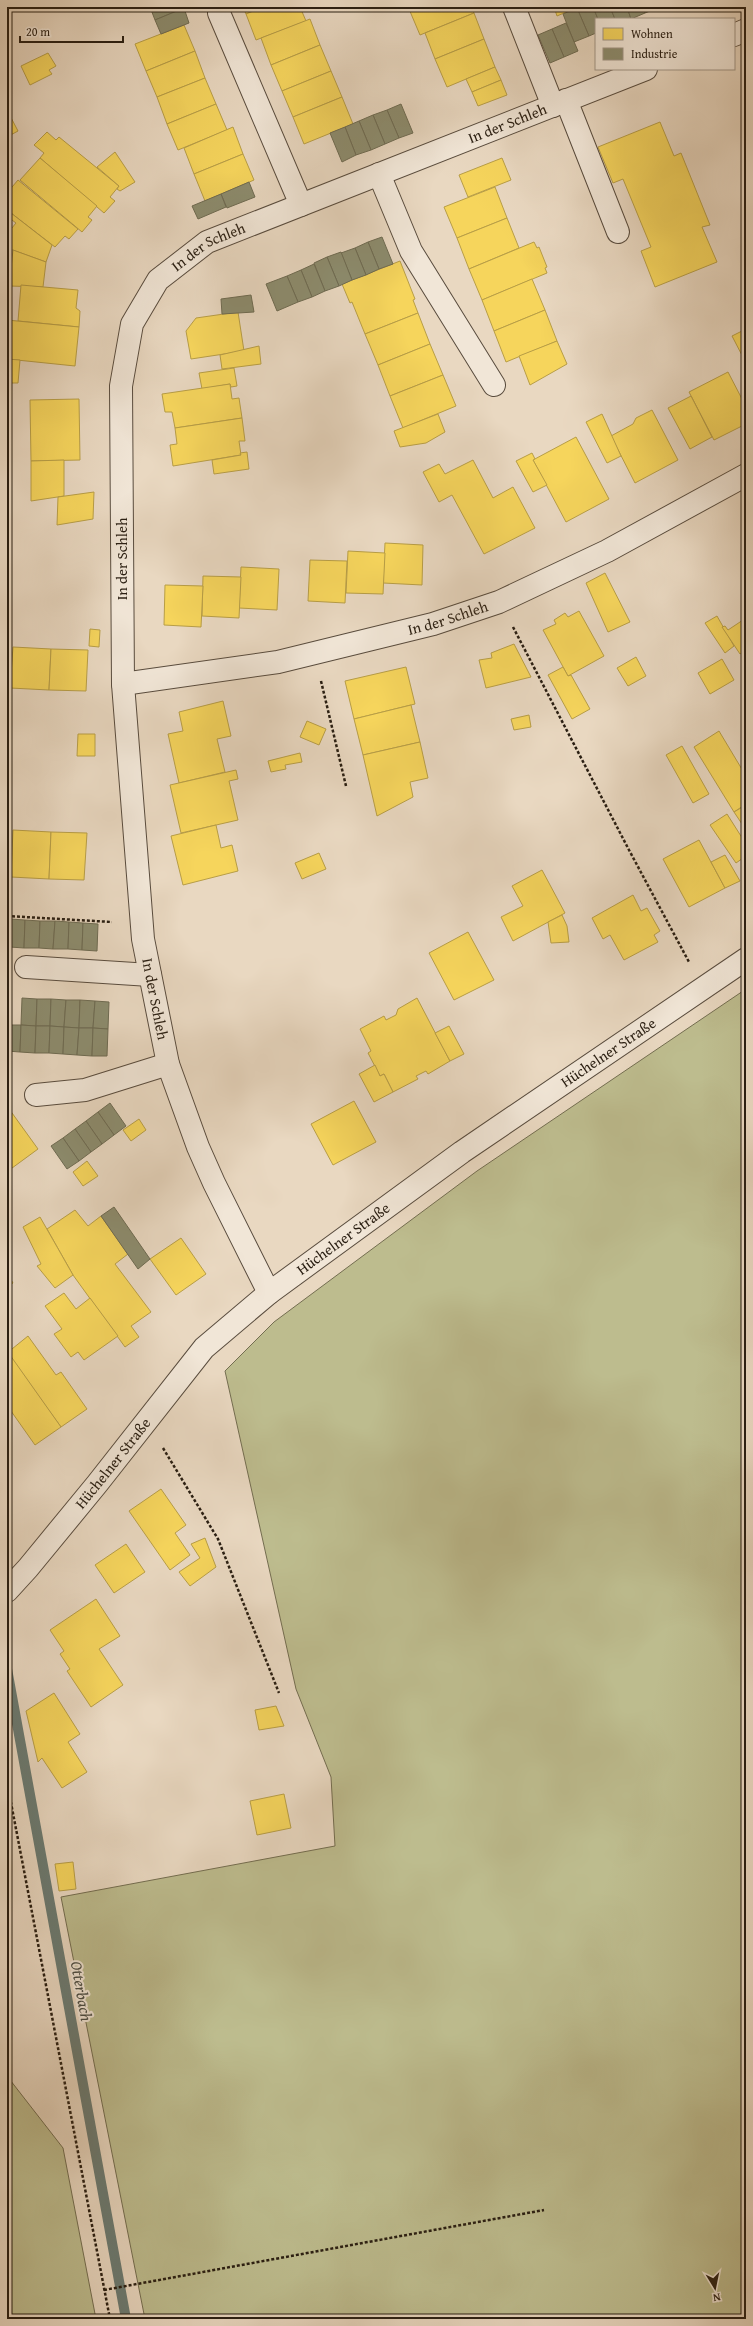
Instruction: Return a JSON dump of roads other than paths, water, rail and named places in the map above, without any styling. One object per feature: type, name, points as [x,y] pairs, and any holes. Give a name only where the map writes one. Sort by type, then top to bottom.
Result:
[{"type":"street","points":[[514,7],[560,103],[618,232]]},
{"type":"street","points":[[219,13],[301,205]]},
{"type":"street","points":[[735,35],[746,30]]},
{"type":"street","name":"In der Schleh","points":[[269,1293],[211,1176],[168,1064],[150,975],[142,922],[123,684],[121,386],[132,324],[158,280],[207,242],[643,70]]},
{"type":"street","points":[[379,174],[411,251],[494,385]]},
{"type":"street","name":"In der Schleh","points":[[123,684],[278,662],[433,624],[500,602],[607,551],[746,475]]},
{"type":"street","name":"Hüchelner Straße","points":[[7,1591],[28,1568],[147,1422],[204,1348],[269,1293],[462,1152],[746,959]]},
{"type":"street","points":[[26,967],[150,975]]},
{"type":"street","points":[[36,1094],[85,1090],[168,1064]]},
{"type":"waterway","name":"Otterbach","points":[[7,1669],[126,2319]]}]
